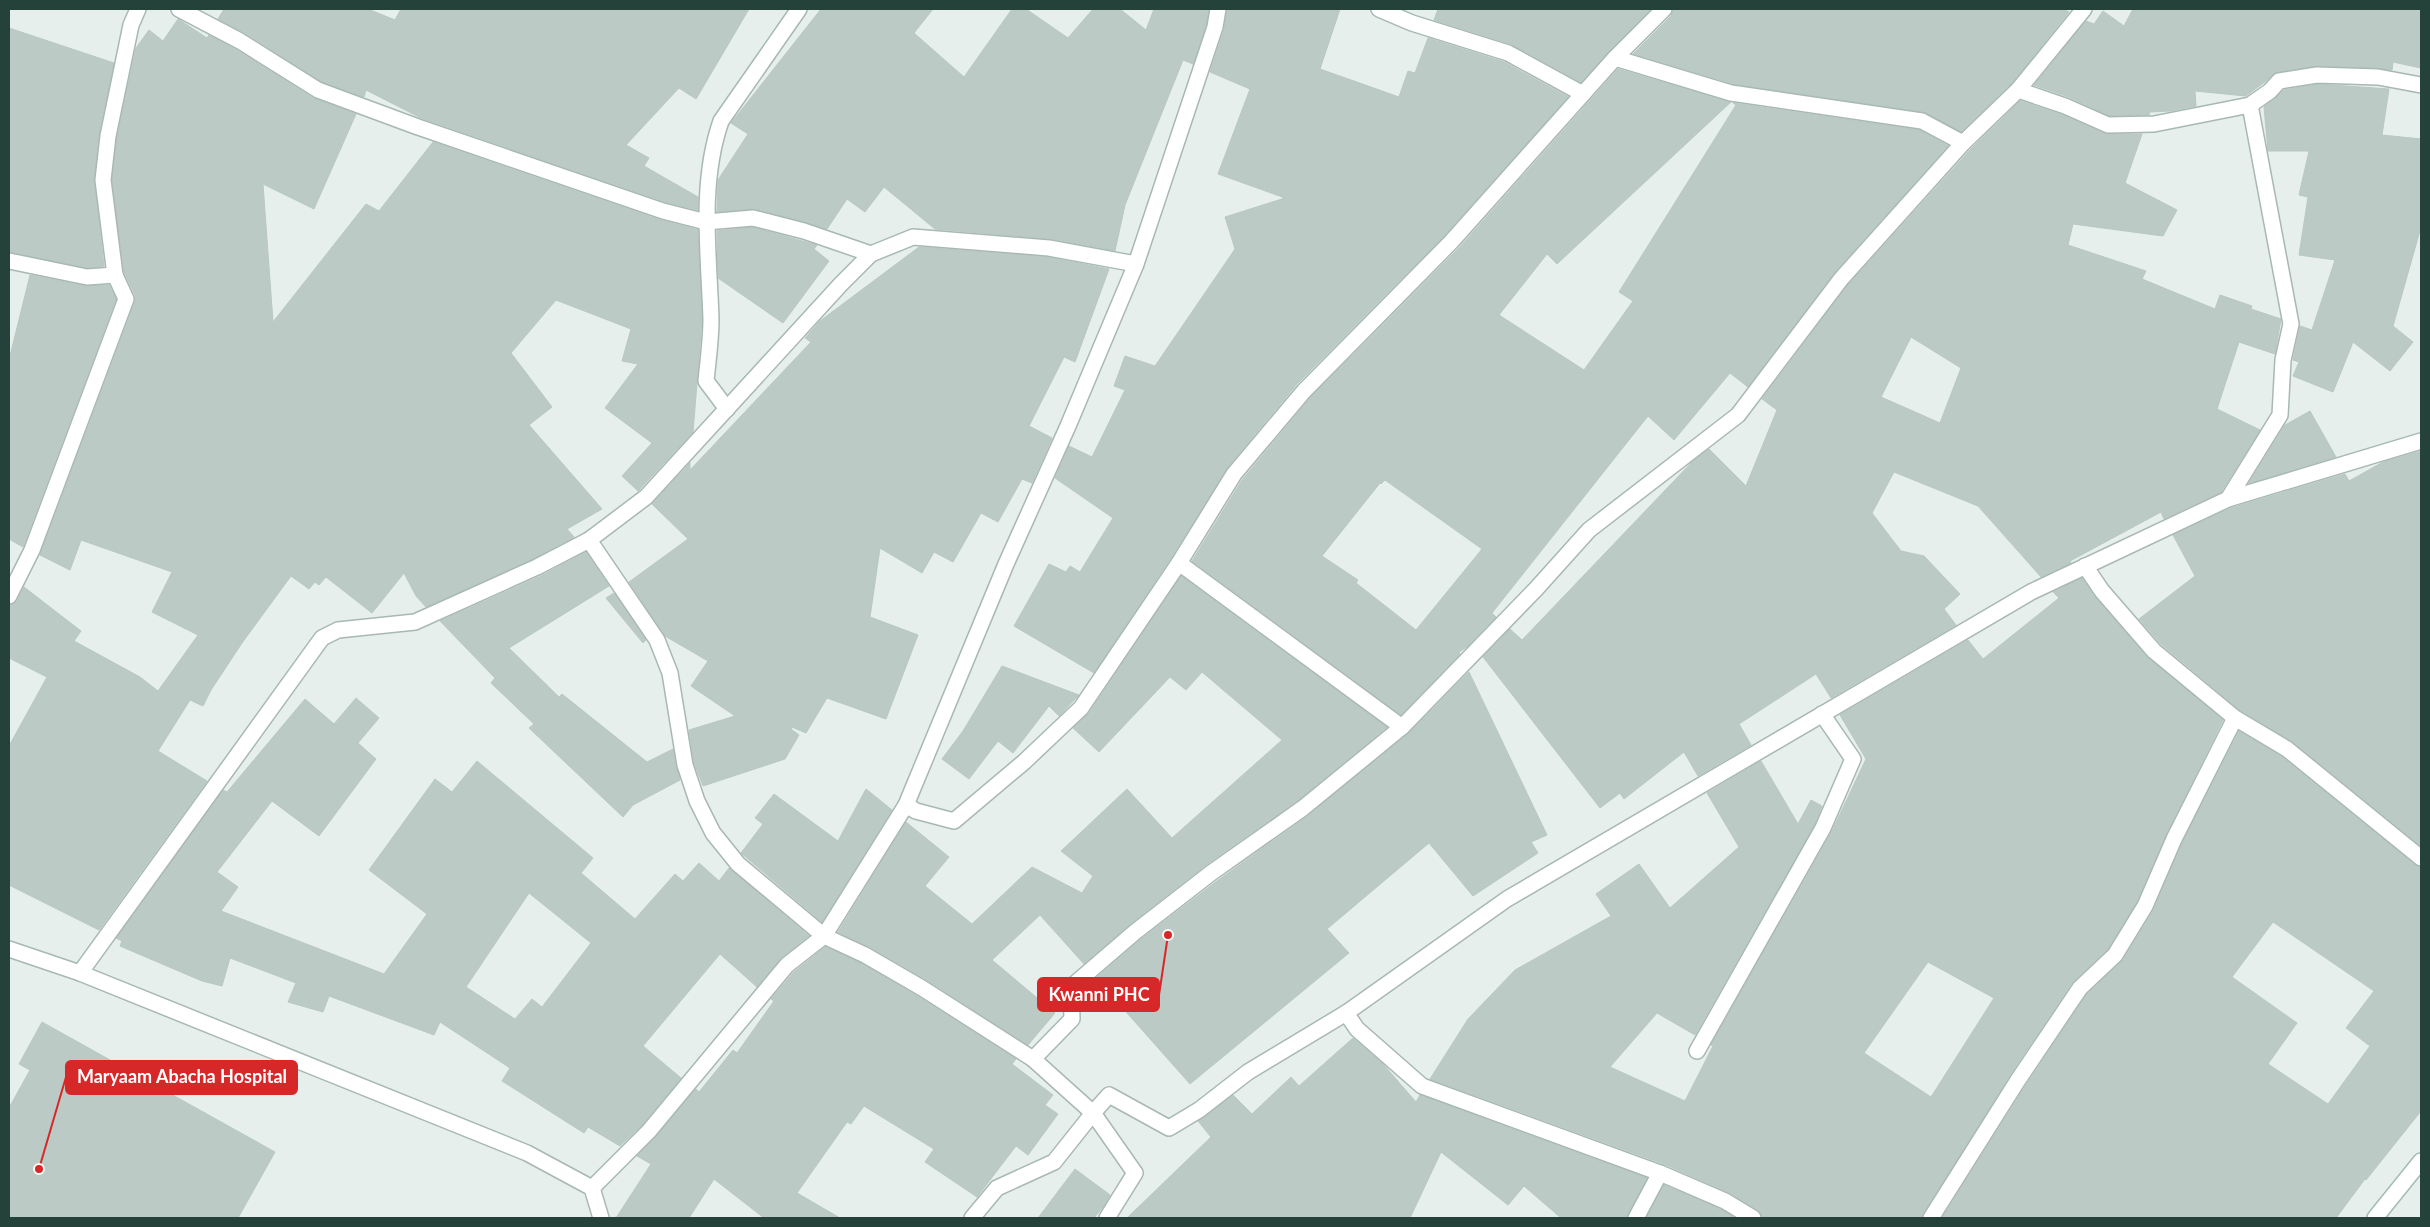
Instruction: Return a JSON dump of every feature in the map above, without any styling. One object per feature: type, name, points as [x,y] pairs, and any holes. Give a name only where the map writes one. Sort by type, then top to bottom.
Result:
[{"type":"street","points":[[9,596],[32,550],[126,299],[115,275],[103,180],[108,136],[131,25],[138,9]]},
{"type":"street","points":[[179,9],[240,41],[318,90],[663,211],[706,222],[753,218],[804,231],[871,254]]},
{"type":"street","points":[[727,409],[706,381],[711,321],[706,222],[713,142],[721,121],[799,9]]},
{"type":"street","points":[[592,1188],[649,1131],[787,965],[824,936],[906,805],[1006,564],[1068,426],[1136,264],[1215,27],[1218,9]]},
{"type":"street","points":[[1379,9],[1412,23],[1508,53],[1583,94]]},
{"type":"street","points":[[906,805],[916,812],[954,821],[1024,762],[1081,708],[1179,563],[1234,474],[1304,391],[1451,242],[1614,58],[1664,9]]},
{"type":"street","points":[[1032,1059],[1072,1020],[1071,987],[1143,926],[1212,873],[1303,808],[1402,727],[1536,589],[1589,530],[1738,415],[1841,279],[1963,143],[2018,90],[2084,9]]},
{"type":"street","points":[[1614,58],[1740,94],[1922,121],[1963,143]]},
{"type":"street","points":[[2018,90],[2065,106],[2108,125],[2154,124],[2250,105],[2270,92],[2279,82],[2317,75],[2378,77],[2421,85]]},
{"type":"street","points":[[2228,500],[2280,415],[2283,360],[2291,324],[2250,105]]},
{"type":"street","points":[[80,973],[322,638],[338,630],[415,622],[538,567],[589,540],[646,497],[841,284],[871,254],[913,237],[1049,248],[1136,264]]},
{"type":"street","points":[[9,261],[87,277],[115,275]]},
{"type":"street","points":[[972,1218],[997,1188],[1054,1162],[1109,1095],[1169,1128],[1199,1110],[1248,1072],[1346,1013],[1507,898],[2030,592],[2228,500],[2421,441]]},
{"type":"street","points":[[589,540],[657,640],[670,673],[685,765],[697,800],[713,833],[738,864],[824,936],[865,955],[922,988],[1032,1059],[1093,1113],[1135,1173],[1107,1218]]},
{"type":"street","points":[[1179,563],[1402,727]]},
{"type":"street","points":[[2085,566],[2102,591],[2154,651],[2235,718],[2287,749],[2421,858]]},
{"type":"street","points":[[1697,1051],[1823,828],[1853,759],[1822,714]]},
{"type":"street","points":[[1931,1218],[2018,1080],[2080,988],[2115,956],[2145,906],[2174,839],[2235,718]]},
{"type":"street","points":[[9,948],[80,973],[527,1153],[592,1188],[601,1218]]},
{"type":"street","points":[[1346,1013],[1357,1029],[1422,1086],[1660,1173],[1725,1201],[1754,1218]]},
{"type":"street","points":[[2375,1218],[2421,1161]]},
{"type":"street","points":[[1636,1218],[1660,1173]]},
{"type":"building","points":[[224,9],[368,9],[395,20],[401,9],[749,9],[696,99],[679,88],[626,145],[649,158],[644,166],[698,197],[698,210],[666,202],[421,118],[366,90],[364,97],[322,82],[245,33],[218,19]]},
{"type":"building","points":[[821,9],[933,9],[914,33],[964,77],[1012,9],[1026,9],[1068,38],[1093,9],[1120,9],[1146,30],[1154,9],[1209,9],[1206,25],[1193,64],[1183,60],[1125,205],[1115,251],[1050,239],[935,229],[884,187],[865,212],[847,199],[827,229],[755,209],[717,212],[718,180],[748,134],[731,123]]},
{"type":"building","points":[[1227,9],[1340,9],[1320,69],[1399,97],[1408,71],[1415,73],[1428,38],[1504,62],[1568,97],[1444,236],[1297,384],[1227,468],[1171,558],[1094,673],[1014,626],[1049,564],[1066,572],[1070,566],[1080,572],[1113,518],[1055,478],[1069,446],[1092,457],[1125,390],[1114,386],[1125,356],[1155,366],[1235,249],[1225,217],[1285,198],[1218,174],[1250,89],[1210,72],[1224,30]]},
{"type":"building","points":[[1438,9],[1651,9],[1581,82],[1511,44],[1434,20]]},
{"type":"building","points":[[1673,9],[2063,9],[2069,12],[2011,84],[1961,132],[1923,112],[1733,84],[1633,54],[1671,16]]},
{"type":"building","points":[[2133,9],[2421,9],[2421,68],[2393,62],[2392,70],[2317,66],[2278,72],[2246,96],[2195,91],[2196,106],[2170,111],[2150,112],[2149,115],[2110,116],[2069,97],[2034,85],[2086,21],[2094,24],[2103,11],[2124,26]]},
{"type":"building","points":[[178,19],[207,38],[209,35],[235,49],[313,98],[356,114],[314,209],[263,184],[273,322],[366,204],[379,211],[433,142],[660,220],[698,230],[702,319],[693,432],[638,491],[622,476],[652,443],[605,408],[638,364],[622,361],[631,329],[556,300],[511,353],[552,407],[529,425],[602,509],[567,529],[574,537],[533,559],[426,607],[416,596],[404,573],[372,613],[326,577],[319,585],[315,582],[309,589],[291,576],[242,643],[211,690],[203,706],[190,700],[158,751],[207,781],[99,930],[9,885],[9,746],[47,677],[9,658],[9,605],[17,601],[24,587],[81,631],[74,641],[140,677],[158,691],[198,635],[152,612],[172,572],[81,540],[70,570],[40,555],[135,302],[135,295],[124,272],[112,180],[117,137],[136,48],[149,30],[163,41]]},
{"type":"building","points":[[9,28],[114,63],[99,134],[94,179],[104,266],[88,268],[9,252]]},
{"type":"building","points":[[1618,69],[1731,102],[1557,264],[1547,254],[1499,315],[1584,370],[1633,301],[1619,292],[1736,105],[1733,103],[1919,130],[1948,146],[1834,273],[1748,387],[1730,373],[1674,440],[1648,416],[1492,613],[1496,617],[1467,647],[1459,652],[1460,654],[1401,715],[1192,561],[1242,480],[1311,397],[1458,249]],"holes":[[[1385,480],[1482,549],[1416,630],[1356,583],[1358,580],[1322,556],[1380,483]]]},
{"type":"building","points":[[2318,84],[2389,89],[2382,135],[2421,139],[2421,227],[2393,326],[2413,342],[2390,371],[2353,342],[2333,392],[2293,376],[2299,362],[2293,360],[2300,326],[2312,330],[2335,260],[2299,255],[2308,197],[2299,195],[2309,151],[2268,151],[2264,107],[2284,90]]},
{"type":"building","points":[[2020,101],[2062,115],[2105,134],[2142,134],[2125,183],[2177,210],[2163,236],[2073,224],[2068,245],[2146,271],[2142,279],[2215,309],[2220,295],[2252,306],[2251,309],[2281,319],[2275,354],[2239,342],[2217,409],[2260,430],[2221,492],[2164,519],[2161,512],[2070,561],[2071,563],[2041,577],[1978,506],[1894,472],[1872,513],[1901,551],[1924,556],[1960,594],[1944,609],[1956,625],[1831,698],[1816,674],[1739,724],[1751,745],[1698,776],[1684,752],[1624,799],[1620,793],[1600,808],[1483,657],[1510,629],[1522,640],[1693,461],[1709,449],[1746,486],[1777,410],[1762,399],[1848,285],[1970,150]],"holes":[[[1911,337],[1961,368],[1940,423],[1881,397]]]},
{"type":"building","points":[[752,227],[817,245],[814,249],[829,261],[783,323],[718,278],[717,231]]},
{"type":"building","points":[[919,247],[1048,257],[1109,269],[1075,362],[1064,357],[1029,426],[1052,438],[1032,483],[1022,479],[998,522],[981,513],[953,562],[934,552],[922,573],[880,548],[870,617],[918,635],[886,719],[827,698],[806,733],[792,727],[791,729],[799,735],[785,759],[703,786],[694,763],[689,730],[735,716],[691,686],[708,661],[665,636],[629,582],[688,539],[652,504],[690,463],[690,470],[811,342],[805,338],[820,321]]},
{"type":"building","points":[[30,275],[85,286],[109,285],[116,299],[23,547],[9,539],[9,360]]},
{"type":"building","points":[[2310,411],[2336,457],[2249,483],[2285,425]]},
{"type":"building","points":[[2421,451],[2421,846],[2293,742],[2240,710],[2161,644],[2139,619],[2195,576],[2173,535],[2231,508],[2345,474],[2349,481],[2383,462]]},
{"type":"building","points":[[586,552],[609,586],[509,648],[559,697],[562,694],[647,762],[673,749],[680,780],[633,805],[623,817],[529,728],[534,724],[491,683],[495,678],[440,621],[541,576]]},
{"type":"building","points":[[1181,576],[1387,727],[1297,801],[1206,865],[1129,925],[1084,964],[1040,915],[992,960],[1055,1013],[1028,1045],[927,980],[870,947],[838,932],[906,822],[949,857],[925,886],[972,924],[1032,867],[1082,893],[1093,876],[1061,851],[1127,789],[1172,838],[1282,740],[1202,672],[1186,690],[1170,677],[1099,752],[1073,728],[1089,713]]},
{"type":"building","points":[[2082,578],[2095,597],[2147,657],[2223,720],[2166,835],[2137,902],[2108,949],[2072,983],[2010,1075],[1922,1218],[1762,1218],[1758,1210],[1730,1193],[1664,1164],[1430,1079],[1468,1019],[1515,970],[1611,916],[1596,894],[1639,864],[1670,908],[1739,847],[1707,793],[1761,761],[1798,824],[1811,800],[1822,806],[1815,824],[1695,1035],[1657,1013],[1610,1067],[1685,1101],[1713,1046],[1711,1045],[1831,833],[1866,759],[1840,715],[1968,640],[1983,659],[2059,598],[2053,592]],"holes":[[[1928,962],[1994,998],[1931,1097],[1864,1053]]]},
{"type":"building","points":[[614,593],[646,640],[643,643],[606,598]]},
{"type":"building","points":[[1002,666],[1079,695],[1059,716],[1049,706],[1013,753],[998,741],[969,779],[942,759],[963,731]]},
{"type":"building","points":[[1469,672],[1547,835],[1531,842],[1538,853],[1473,896],[1429,843],[1327,929],[1349,953],[1190,1084],[1096,978],[1141,939],[1217,881],[1309,815],[1408,734]]},
{"type":"building","points":[[356,698],[379,718],[358,743],[376,759],[319,836],[272,801],[217,872],[238,887],[221,911],[384,974],[427,914],[369,870],[435,779],[452,792],[477,761],[593,858],[581,873],[635,919],[675,874],[683,881],[699,863],[719,881],[729,868],[809,936],[781,958],[757,987],[720,954],[643,1046],[681,1078],[642,1125],[620,1146],[588,1127],[584,1133],[502,1081],[510,1068],[440,1022],[434,1035],[329,996],[323,1012],[288,1002],[296,983],[230,958],[222,986],[202,981],[120,946],[122,941],[116,938],[223,790],[227,792],[305,699],[334,724]],"holes":[[[529,893],[591,943],[542,1007],[532,999],[515,1019],[466,987]]]},
{"type":"building","points":[[2239,731],[2282,757],[2415,865],[2421,867],[2421,1111],[2365,1179],[2336,1218],[1942,1218],[2026,1085],[2087,994],[2123,960],[2153,911],[2182,843]],"holes":[[[2273,922],[2374,991],[2346,1028],[2370,1046],[2328,1104],[2268,1064],[2297,1023],[2232,977]]]},
{"type":"building","points":[[866,789],[892,810],[822,922],[741,853],[763,824],[755,818],[774,794],[838,841]]},
{"type":"building","points":[[825,947],[861,963],[1016,1059],[1012,1064],[1053,1095],[1045,1105],[1058,1114],[1028,1155],[1016,1146],[977,1197],[925,1162],[934,1149],[864,1106],[851,1124],[847,1122],[797,1193],[840,1218],[764,1218],[714,1179],[689,1218],[616,1218],[651,1164],[637,1156],[696,1089],[699,1092],[733,1050],[737,1053],[774,1001],[771,999],[794,972]]},
{"type":"building","points":[[42,1022],[275,1152],[238,1218],[9,1218],[9,1108],[30,1070],[19,1064]]},
{"type":"building","points":[[1353,1038],[1383,1064],[1416,1102],[1420,1095],[1647,1178],[1627,1218],[1561,1218],[1524,1186],[1508,1205],[1441,1152],[1410,1218],[1127,1218],[1211,1137],[1198,1121],[1233,1095],[1252,1114],[1291,1077],[1299,1086]]},
{"type":"building","points":[[1075,1169],[1110,1195],[1103,1207],[1094,1218],[1038,1218]]},
{"type":"building","points":[[1664,1185],[1721,1209],[1735,1218],[1646,1218]]},
{"type":"place","name":"Kwanni PHC","points":[[1168,935]]},
{"type":"place","name":"Maryaam Abacha Hospital","points":[[39,1169]]}]
